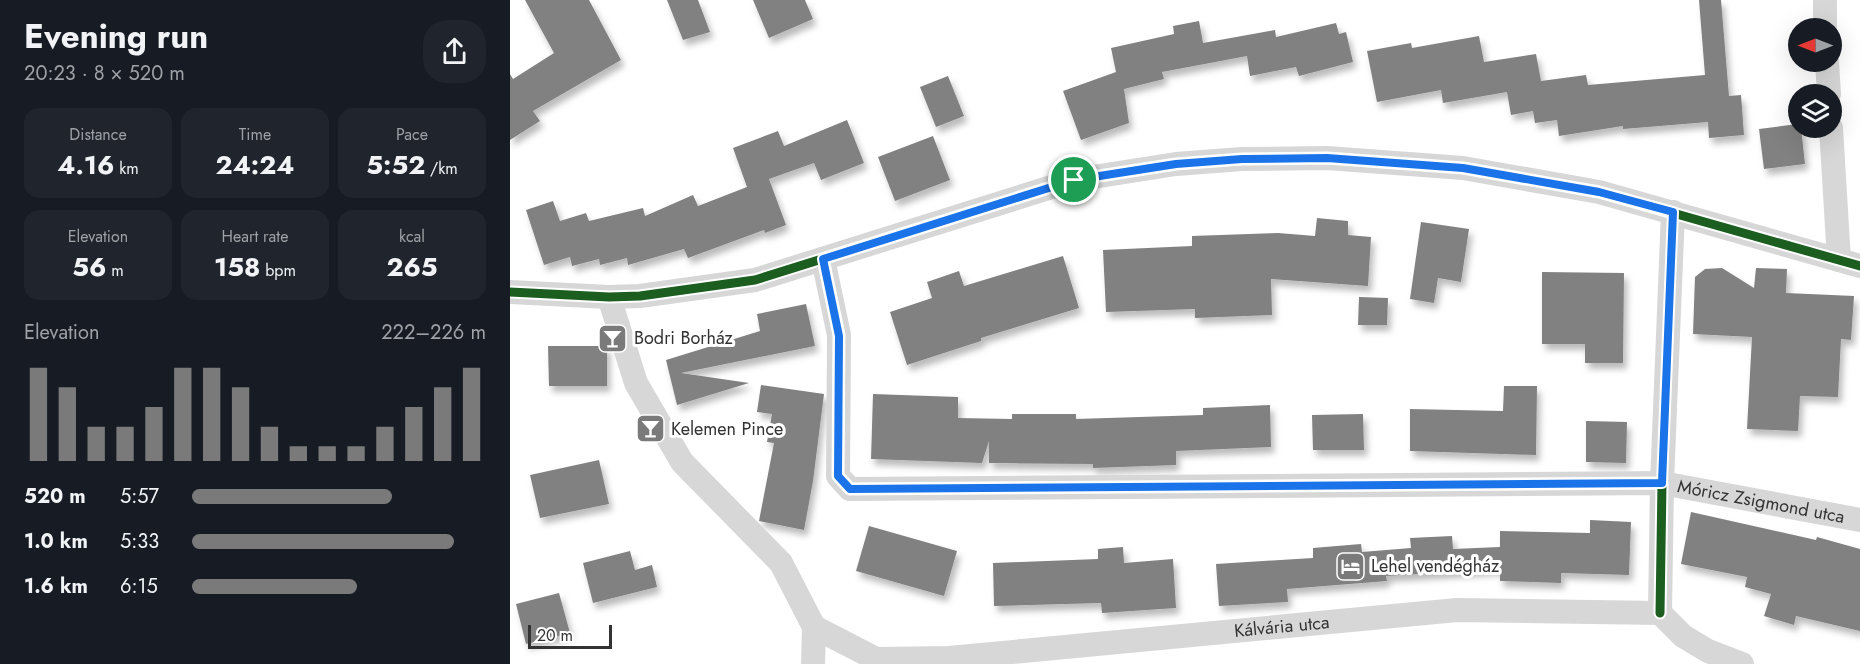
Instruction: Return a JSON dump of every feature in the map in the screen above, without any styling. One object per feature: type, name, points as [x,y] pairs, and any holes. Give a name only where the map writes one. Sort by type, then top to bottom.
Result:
[{"type":"street","points":[[1825,0],[1826,18]]},
{"type":"street","points":[[510,292],[609,297],[640,296],[755,280],[1074,180],[1176,164],[1242,159],[1327,158],[1463,168],[1599,192],[1850,263],[1832,138]]},
{"type":"street","name":"Móricz Zsigmond utca","points":[[1659,613],[1673,212]]},
{"type":"street","points":[[823,259],[839,336],[838,476],[850,489],[1662,483]]},
{"type":"street","points":[[609,297],[636,383],[682,462],[781,563],[813,627],[813,664]]},
{"type":"street","name":"Móricz Zsigmond utca","points":[[1662,483],[1860,520]]},
{"type":"street","name":"Kálvária utca","points":[[813,627],[876,659],[949,658],[1457,610],[1659,613]]},
{"type":"street","points":[[1659,613],[1683,636],[1708,651],[1742,664]]},
{"type":"building","points":[[525,0],[589,0],[621,60],[533,111],[540,121],[510,140],[510,74],[513,79],[554,53]]},
{"type":"building","points":[[667,0],[698,0],[710,32],[683,40]]},
{"type":"building","points":[[753,0],[805,0],[813,19],[769,38]]},
{"type":"building","points":[[1699,0],[1721,0],[1729,96],[1741,95],[1744,135],[1709,138],[1708,122],[1623,129],[1623,126],[1559,136],[1557,120],[1535,123],[1533,111],[1511,115],[1507,92],[1443,103],[1441,90],[1377,102],[1367,51],[1411,43],[1412,48],[1479,36],[1484,62],[1536,54],[1541,81],[1586,75],[1588,85],[1705,75]]},
{"type":"building","points":[[1199,21],[1203,43],[1275,30],[1276,37],[1336,23],[1339,34],[1346,32],[1353,62],[1299,76],[1296,67],[1250,76],[1247,56],[1162,72],[1164,79],[1124,89],[1129,123],[1081,140],[1063,91],[1116,72],[1111,48],[1174,34],[1173,26]]},
{"type":"building","points":[[948,76],[964,116],[936,127],[920,87]]},
{"type":"building","points":[[847,120],[864,163],[821,180],[814,163],[769,179],[786,225],[765,233],[764,230],[688,258],[684,249],[628,265],[627,258],[600,265],[599,259],[572,266],[570,257],[544,265],[526,210],[553,201],[560,221],[586,213],[589,221],[643,208],[645,216],[693,195],[698,206],[747,187],[733,148],[778,131],[784,146]]},
{"type":"building","points":[[1788,125],[1788,138],[1802,138],[1805,164],[1764,169],[1759,129]]},
{"type":"building","points":[[933,136],[950,180],[895,201],[878,157]]},
{"type":"building","points":[[1317,218],[1348,221],[1348,235],[1371,237],[1368,286],[1271,279],[1272,315],[1195,318],[1195,309],[1106,312],[1103,250],[1192,246],[1192,236],[1278,233],[1315,236]]},
{"type":"building","points":[[1421,222],[1469,229],[1461,282],[1438,278],[1434,303],[1410,299]]},
{"type":"building","points":[[1063,256],[1079,308],[981,338],[981,341],[907,365],[890,312],[932,298],[927,282],[959,271],[964,286]]},
{"type":"building","points":[[1722,268],[1754,288],[1756,268],[1787,269],[1786,293],[1854,296],[1851,340],[1841,339],[1838,397],[1800,396],[1798,431],[1747,429],[1752,337],[1693,334],[1695,277],[1705,269]]},
{"type":"building","points":[[1542,272],[1624,273],[1623,363],[1585,363],[1585,344],[1542,344]]},
{"type":"building","points":[[1359,297],[1388,298],[1387,325],[1358,325]]},
{"type":"building","points":[[806,304],[815,346],[681,373],[749,383],[677,405],[666,360],[760,331],[757,314]]},
{"type":"building","points":[[548,346],[607,346],[607,386],[549,386]]},
{"type":"building","points":[[761,385],[824,394],[804,530],[759,521],[774,443],[767,442],[772,414],[757,412]]},
{"type":"building","points":[[1504,386],[1537,386],[1536,455],[1410,451],[1410,409],[1503,411]]},
{"type":"building","points":[[873,394],[958,397],[958,418],[1012,419],[1012,414],[1076,414],[1076,419],[1203,415],[1203,408],[1270,405],[1271,447],[1176,451],[1176,465],[1093,468],[1093,464],[989,463],[989,441],[982,463],[871,459]]},
{"type":"building","points":[[1363,414],[1364,450],[1313,450],[1312,415]]},
{"type":"building","points":[[1586,421],[1627,422],[1626,463],[1586,462]]},
{"type":"building","points":[[599,460],[609,504],[540,518],[530,475]]},
{"type":"building","points":[[1691,512],[1816,540],[1817,537],[1860,549],[1860,631],[1796,616],[1794,625],[1764,616],[1771,594],[1745,587],[1747,577],[1681,564]]},
{"type":"building","points":[[1590,520],[1631,522],[1629,575],[1561,573],[1561,583],[1500,581],[1500,569],[1386,576],[1387,581],[1287,589],[1288,602],[1219,606],[1216,564],[1313,558],[1313,548],[1361,544],[1362,552],[1411,548],[1410,538],[1452,536],[1453,549],[1500,547],[1500,531],[1590,533]]},
{"type":"building","points":[[869,526],[957,551],[944,596],[856,571]]},
{"type":"building","points":[[1123,547],[1124,563],[1173,559],[1176,608],[1102,613],[1101,603],[994,606],[993,563],[1098,559],[1098,549]]},
{"type":"building","points":[[630,551],[635,570],[652,565],[657,587],[593,603],[583,563]]},
{"type":"building","points":[[559,593],[570,633],[526,644],[516,604]]},
{"type":"cycle path","points":[[510,292],[609,297],[640,296],[755,280],[1074,180],[1176,164],[1242,159],[1327,158],[1463,168],[1599,192],[1860,266]]},
{"type":"cycle path","points":[[823,259],[839,335],[838,476],[850,489],[1662,483],[1660,613]]},
{"type":"place","name":"Bodri Borház","points":[[613,338]]},
{"type":"place","name":"Kelemen Pince","points":[[650,429]]},
{"type":"place","name":"Lehel vendégház","points":[[1350,566]]},
{"type":"route","points":[[1327,158],[1463,168],[1599,192],[1673,212],[1662,483],[850,489],[838,476],[839,336],[823,259],[1074,180],[1176,164],[1242,159],[1327,158]]}]
